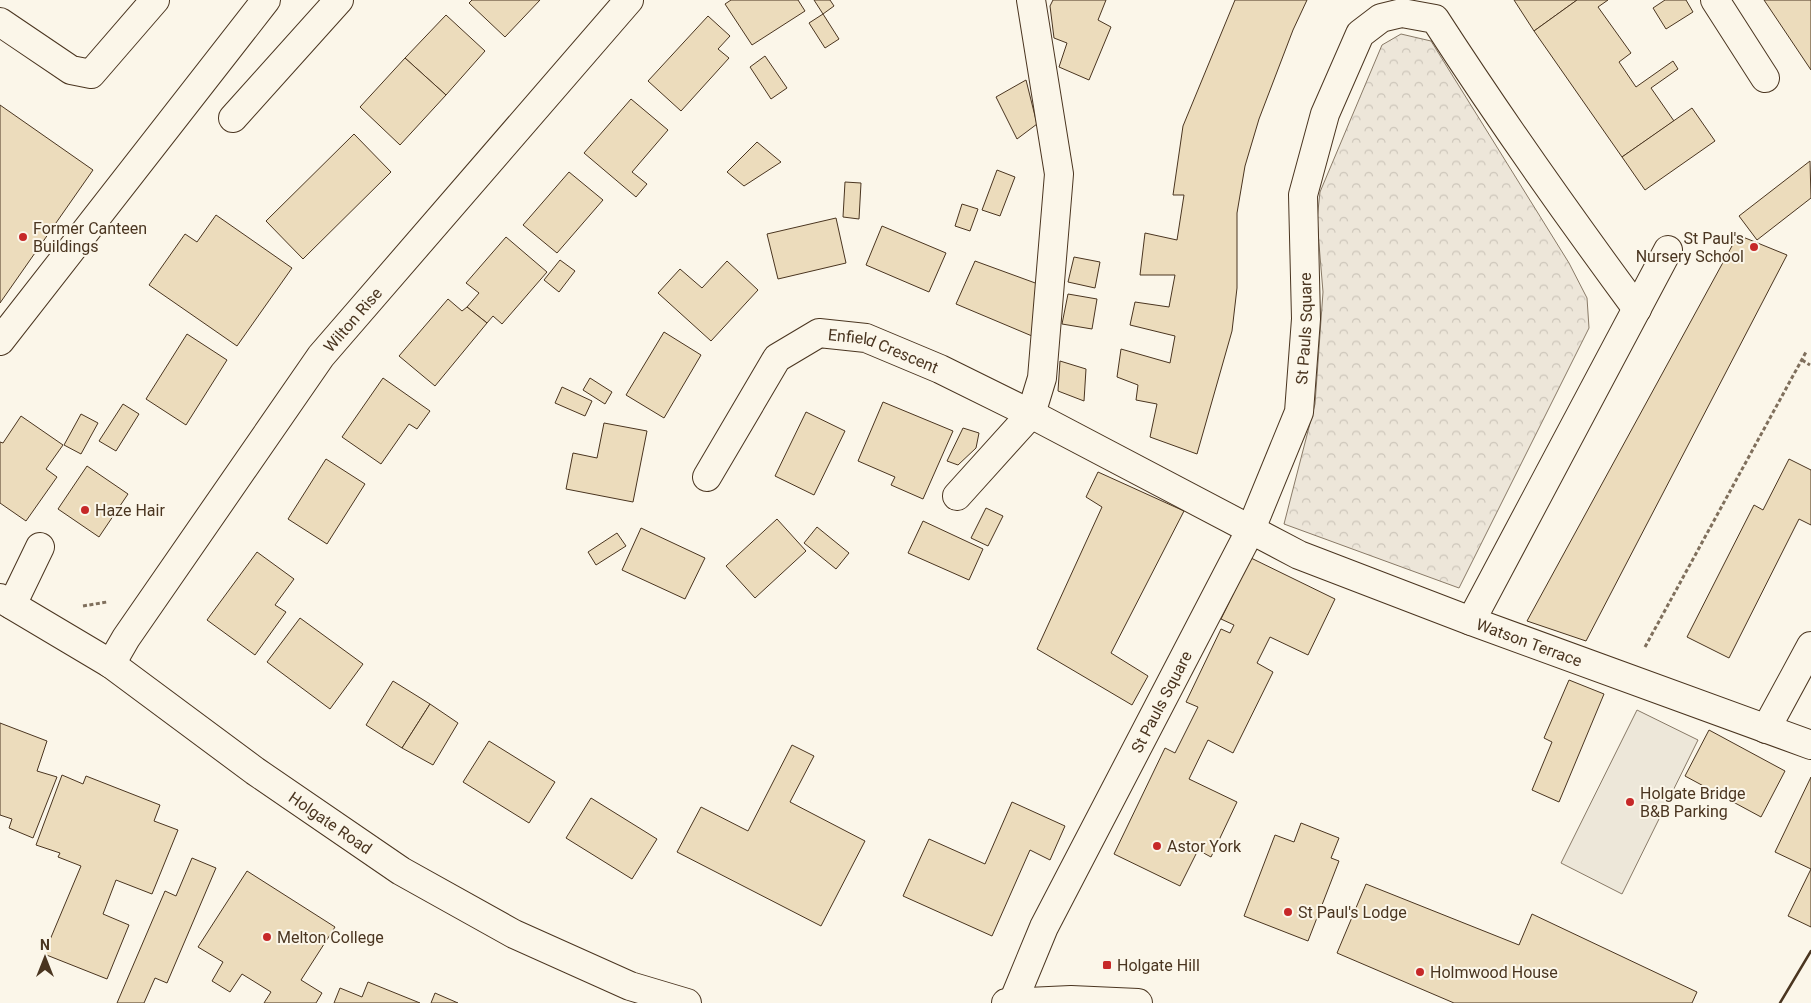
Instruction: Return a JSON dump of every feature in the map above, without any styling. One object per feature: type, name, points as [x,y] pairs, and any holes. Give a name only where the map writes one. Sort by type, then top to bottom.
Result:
[{"type":"street","points":[[0,22],[71,70],[91,74],[155,0]]},
{"type":"street","points":[[0,341],[266,0]]},
{"type":"street","points":[[233,118],[339,0]]},
{"type":"street","name":"Wilton Rise","points":[[111,664],[321,356],[629,0]]},
{"type":"street","points":[[957,496],[1031,414],[1042,378],[1059,174],[1031,0]]},
{"type":"street","points":[[1715,0],[1765,78]]},
{"type":"street","name":"St Pauls Square","points":[[1010,1003],[1044,927],[1251,529],[1299,412],[1306,319],[1303,194],[1325,114],[1360,34],[1381,18],[1402,13],[1435,19],[1485,97],[1561,206],[1637,309]]},
{"type":"street","points":[[1471,621],[1668,250]]},
{"type":"street","name":"Enfield Crescent","points":[[707,476],[777,358],[819,333],[866,338],[940,369],[1031,414],[1251,529]]},
{"type":"street","name":"Watson Terrace","points":[[1251,529],[1299,556],[1471,621],[1811,744]]},
{"type":"street","points":[[6,602],[40,547]]},
{"type":"street","name":"Holgate Road","points":[[6,602],[111,664],[254,771],[401,871],[514,934],[629,994],[687,1003]]},
{"type":"street","points":[[1766,729],[1811,646]]},
{"type":"street","points":[[1010,1003],[1071,1000],[1138,1003]]},
{"type":"path","points":[[1628,678],[1806,352]]},
{"type":"path","points":[[1802,360],[1810,364]]},
{"type":"green space","points":[[1401,34],[1431,41],[1569,263],[1587,298],[1589,328],[1459,588],[1284,524],[1315,404],[1323,292],[1317,220],[1320,192],[1382,45]]},
{"type":"shaded area","name":"Holgate Bridge B&B Parking","points":[[1637,710],[1698,740],[1622,894],[1561,863]]},
{"type":"building","points":[[472,0],[540,0],[505,37],[469,3]]},
{"type":"building","points":[[731,0],[798,0],[805,11],[752,45],[725,4]]},
{"type":"building","points":[[814,0],[830,0],[834,6],[823,14]]},
{"type":"building","points":[[1053,0],[1106,0],[1098,20],[1111,27],[1089,80],[1059,67],[1067,43],[1054,38],[1050,6]]},
{"type":"building","points":[[1235,0],[1307,0],[1293,30],[1259,119],[1245,166],[1237,213],[1237,288],[1232,331],[1197,454],[1150,437],[1157,404],[1136,400],[1138,385],[1117,377],[1121,349],[1170,363],[1175,336],[1130,325],[1135,302],[1169,307],[1175,275],[1140,275],[1145,233],[1177,240],[1184,195],[1173,195],[1183,126]]},
{"type":"building","points":[[1514,0],[1577,0],[1534,31]]},
{"type":"building","points":[[1577,0],[1608,0],[1598,7],[1631,53],[1619,62],[1636,87],[1673,61],[1678,69],[1651,88],[1674,121],[1622,157],[1534,31]]},
{"type":"building","points":[[1665,0],[1686,0],[1693,12],[1666,29],[1653,8]]},
{"type":"building","points":[[1764,0],[1811,0],[1811,70]]},
{"type":"building","points":[[823,14],[839,39],[825,48],[809,23]]},
{"type":"building","points":[[446,15],[485,51],[446,95],[405,58]]},
{"type":"building","points":[[708,16],[730,36],[718,49],[729,58],[681,111],[648,81]]},
{"type":"building","points":[[765,56],[787,88],[771,99],[750,67]]},
{"type":"building","points":[[405,58],[446,95],[400,145],[360,107]]},
{"type":"building","points":[[1026,80],[1037,124],[1017,139],[996,97]]},
{"type":"building","points":[[631,99],[668,130],[632,172],[647,184],[636,197],[584,153]]},
{"type":"building","name":"Former Canteen Buildings","points":[[0,105],[93,170],[0,303]]},
{"type":"building","points":[[1692,108],[1715,141],[1645,190],[1622,157]]},
{"type":"building","points":[[354,134],[391,172],[303,259],[266,221]]},
{"type":"building","points":[[757,142],[781,162],[744,186],[727,172]]},
{"type":"building","points":[[1810,161],[1811,198],[1757,240],[1739,216]]},
{"type":"building","points":[[997,170],[1015,177],[1000,216],[982,210]]},
{"type":"building","points":[[569,172],[603,200],[557,253],[523,225]]},
{"type":"building","points":[[845,182],[861,183],[859,219],[843,217]]},
{"type":"building","points":[[962,204],[978,209],[970,231],[955,226]]},
{"type":"building","points":[[216,215],[292,268],[237,346],[149,285],[185,234],[197,242]]},
{"type":"building","points":[[836,218],[846,263],[778,279],[767,234]]},
{"type":"building","points":[[882,226],[946,253],[929,292],[866,265]]},
{"type":"building","points":[[1738,235],[1787,255],[1586,641],[1527,621]]},
{"type":"building","points":[[506,237],[547,272],[502,324],[493,316],[487,323],[467,307],[479,293],[466,283]]},
{"type":"building","points":[[1074,257],[1100,262],[1095,288],[1068,282]]},
{"type":"building","points":[[560,260],[575,271],[559,292],[544,280]]},
{"type":"building","points":[[727,261],[758,290],[711,341],[658,293],[680,269],[702,288]]},
{"type":"building","points":[[975,261],[1038,284],[1032,336],[956,304]]},
{"type":"building","points":[[1068,294],[1097,299],[1092,329],[1062,324]]},
{"type":"building","points":[[448,299],[462,311],[467,307],[487,323],[435,386],[399,356]]},
{"type":"building","points":[[664,332],[701,355],[664,418],[626,395]]},
{"type":"building","points":[[187,334],[227,360],[186,425],[146,399]]},
{"type":"building","points":[[1060,361],[1086,369],[1084,401],[1058,391]]},
{"type":"building","points":[[383,378],[430,411],[417,429],[409,424],[381,464],[342,437]]},
{"type":"building","points":[[590,378],[612,392],[605,404],[583,390]]},
{"type":"building","points":[[562,387],[592,401],[585,416],[555,403]]},
{"type":"building","points":[[883,402],[953,431],[923,499],[891,485],[895,477],[858,461]]},
{"type":"building","points":[[123,404],[139,414],[116,451],[99,441]]},
{"type":"building","points":[[806,412],[845,431],[814,495],[775,476]]},
{"type":"building","points":[[81,414],[98,423],[81,454],[64,445]]},
{"type":"building","points":[[21,416],[63,445],[46,469],[57,477],[26,521],[0,503],[0,442],[3,443]]},
{"type":"building","points":[[604,423],[647,431],[633,502],[566,489],[573,453],[597,458]]},
{"type":"building","points":[[963,428],[979,433],[976,448],[958,465],[947,461]]},
{"type":"building","points":[[326,459],[365,484],[327,544],[288,519]]},
{"type":"building","points":[[1789,459],[1811,470],[1811,525],[1799,519],[1729,658],[1687,637],[1754,505],[1763,510]]},
{"type":"building","points":[[87,466],[128,494],[99,537],[58,509]]},
{"type":"building","points":[[1098,472],[1184,511],[1111,653],[1148,676],[1132,705],[1037,649],[1102,507],[1086,497]]},
{"type":"building","points":[[986,508],[1003,516],[988,546],[971,538]]},
{"type":"building","points":[[777,519],[806,551],[755,598],[726,566]]},
{"type":"building","points":[[923,521],[983,549],[969,580],[908,553]]},
{"type":"building","points":[[817,527],[849,553],[836,569],[804,543]]},
{"type":"building","points":[[641,528],[705,558],[685,599],[622,570]]},
{"type":"building","points":[[617,533],[626,546],[596,565],[588,552]]},
{"type":"building","points":[[257,552],[294,579],[275,605],[286,612],[255,655],[207,620]]},
{"type":"building","points":[[1251,558],[1335,599],[1308,655],[1270,637],[1257,663],[1273,672],[1233,753],[1208,740],[1189,779],[1237,802],[1211,857],[1198,850],[1180,886],[1114,854],[1165,748],[1175,753],[1198,707],[1186,702],[1221,629],[1230,633],[1234,625],[1221,619]]},
{"type":"building","points":[[300,618],[363,664],[330,709],[267,662]]},
{"type":"building","points":[[1569,680],[1604,694],[1559,802],[1532,790],[1552,742],[1544,738]]},
{"type":"building","points":[[393,681],[430,704],[402,748],[366,725]]},
{"type":"building","points":[[430,704],[458,723],[433,765],[402,748]]},
{"type":"building","points":[[0,723],[47,741],[37,771],[57,777],[33,838],[9,828],[12,819],[0,815]]},
{"type":"building","points":[[1709,730],[1785,771],[1761,817],[1685,776]]},
{"type":"building","points":[[489,741],[555,782],[529,823],[463,782]]},
{"type":"building","points":[[792,745],[814,756],[790,802],[865,841],[821,926],[677,852],[701,807],[748,831]]},
{"type":"building","points":[[62,775],[83,784],[86,776],[160,805],[154,821],[178,830],[152,894],[116,880],[103,914],[129,925],[107,979],[44,954],[81,866],[58,857],[60,853],[36,845]]},
{"type":"building","points":[[1811,777],[1811,869],[1775,852]]},
{"type":"building","points":[[591,798],[657,839],[632,879],[566,838]]},
{"type":"building","points":[[1012,802],[1065,826],[1050,860],[1030,850],[992,936],[903,896],[929,839],[985,864]]},
{"type":"building","points":[[1301,823],[1339,838],[1331,858],[1339,861],[1308,941],[1244,916],[1275,835],[1294,842]]},
{"type":"building","points":[[192,858],[216,868],[167,983],[155,978],[144,1003],[117,1003],[165,891],[176,896]]},
{"type":"building","points":[[1811,869],[1811,927],[1788,916]]},
{"type":"building","name":"Melton College","points":[[247,871],[335,927],[301,980],[322,993],[316,1003],[264,1003],[271,992],[242,974],[230,992],[212,981],[223,962],[198,947]]},
{"type":"building","points":[[1366,884],[1519,945],[1532,914],[1697,992],[1692,1003],[1454,1003],[1337,953]]},
{"type":"building","points":[[368,982],[420,1003],[334,1003],[340,988],[362,997]]},
{"type":"building","points":[[435,993],[458,1003],[431,1003]]},
{"type":"wall","points":[[1780,1003],[1811,951]]},
{"type":"place","name":"Former Canteen Buildings","points":[[23,237]]},
{"type":"place","name":"St Paul's Nursery School","points":[[1754,247]]},
{"type":"place","name":"Haze Hair","points":[[85,510]]},
{"type":"place","name":"Holgate Bridge B&B Parking","points":[[1630,802]]},
{"type":"place","name":"Astor York","points":[[1157,846]]},
{"type":"place","name":"St Paul's Lodge","points":[[1288,912]]},
{"type":"place","name":"Melton College","points":[[267,937]]},
{"type":"place","name":"Holgate Hill","points":[[1107,965]]},
{"type":"place","name":"Holmwood House","points":[[1420,972]]}]
